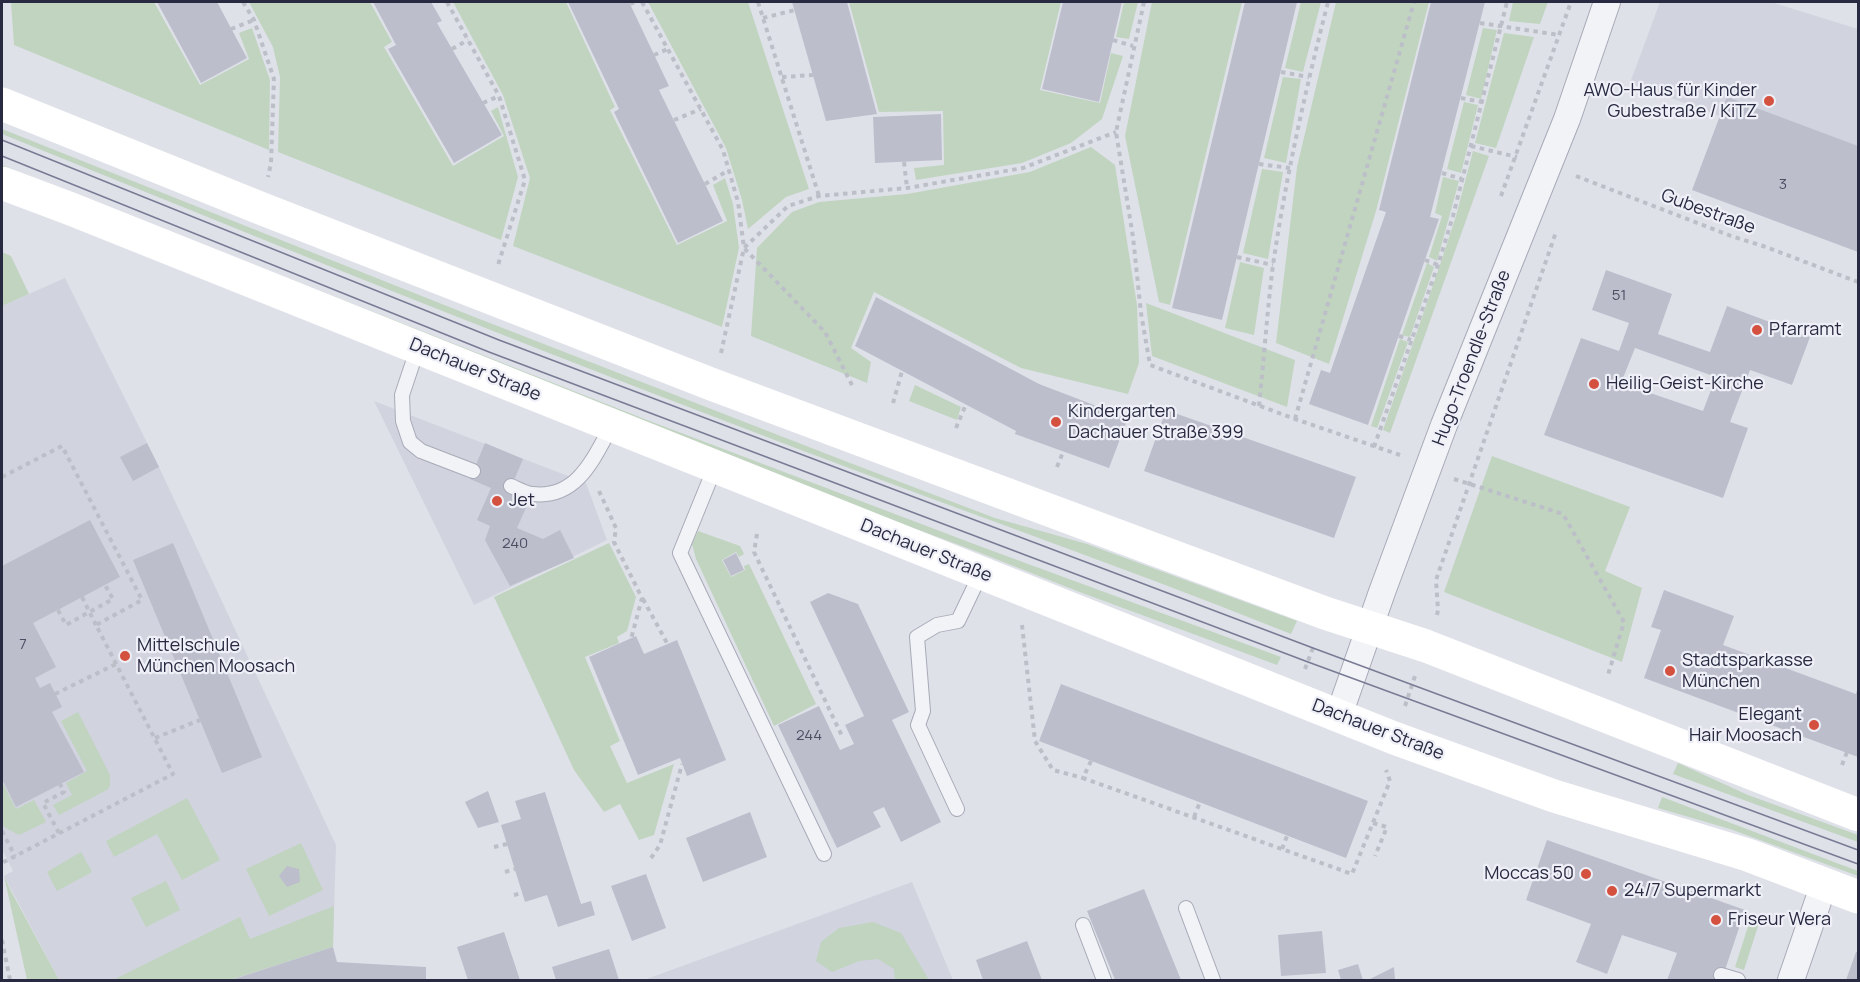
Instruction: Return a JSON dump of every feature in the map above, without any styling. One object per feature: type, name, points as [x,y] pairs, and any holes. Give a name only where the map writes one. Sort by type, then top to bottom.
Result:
[{"type":"main road","points":[[2,104],[260,208],[711,384],[1325,613],[1426,646],[1858,815]]},
{"type":"main road","name":"Dachauer Straße","points":[[2,183],[1339,715],[1389,752],[1554,796],[1748,855],[1858,897]]},
{"type":"street","name":"Hugo-Troendle-Straße","points":[[1339,715],[1444,425],[1567,119],[1607,2]]},
{"type":"street","points":[[1791,981],[1824,884]]},
{"type":"lane","points":[[418,347],[402,394],[403,421],[410,442],[421,451],[473,471]]},
{"type":"lane","points":[[511,486],[532,494],[556,494],[573,483],[587,469],[612,424]]},
{"type":"lane","points":[[716,466],[680,553],[824,854]]},
{"type":"lane","points":[[957,809],[918,725],[923,711],[917,638],[937,625],[958,621],[981,573]]},
{"type":"lane","points":[[1186,908],[1213,981]]},
{"type":"lane","points":[[1083,925],[1104,981]]},
{"type":"lane","points":[[1721,975],[1738,981]]},
{"type":"path","points":[[243,2],[254,20],[274,79],[271,163],[260,208]]},
{"type":"path","points":[[447,2],[499,96],[525,180],[488,296]]},
{"type":"path","points":[[642,2],[723,150],[738,202],[744,248],[725,338],[711,384]]},
{"type":"path","points":[[758,2],[819,196]]},
{"type":"path","points":[[1144,2],[1116,132],[1150,365],[1403,456],[1428,471],[1563,514],[1624,622],[1608,675]]},
{"type":"path","points":[[1259,406],[1273,265],[1309,77],[1328,2]]},
{"type":"path","points":[[1295,419],[1414,2]]},
{"type":"path","points":[[1374,447],[1438,265],[1507,2]]},
{"type":"path","points":[[763,18],[795,10]]},
{"type":"path","points":[[231,29],[254,20]]},
{"type":"path","points":[[1480,23],[1559,35]]},
{"type":"path","points":[[452,49],[468,40]]},
{"type":"path","points":[[1113,40],[1133,46]]},
{"type":"path","points":[[654,55],[668,49]]},
{"type":"path","points":[[1281,72],[1309,77]]},
{"type":"path","points":[[782,77],[813,75]]},
{"type":"path","points":[[483,103],[499,96]]},
{"type":"path","points":[[1461,98],[1482,102]]},
{"type":"path","points":[[674,120],[701,109]]},
{"type":"path","points":[[744,248],[788,206],[819,196],[907,188],[1023,168],[1116,132]]},
{"type":"path","name":"Gubestraße","points":[[1471,146],[1548,165],[1731,236],[1858,282]]},
{"type":"path","points":[[904,162],[907,188]]},
{"type":"path","points":[[1259,164],[1290,168]]},
{"type":"path","points":[[1576,176],[1579,168]]},
{"type":"path","points":[[705,184],[729,170]]},
{"type":"path","points":[[1442,173],[1462,178]]},
{"type":"path","points":[[1022,625],[1035,741],[1053,770],[1083,778],[1352,874],[1390,781],[1389,752],[1438,610],[1436,580],[1557,230]]},
{"type":"path","points":[[744,248],[825,332],[854,389]]},
{"type":"path","points":[[1237,256],[1273,265]]},
{"type":"path","points":[[1425,260],[1438,265]]},
{"type":"path","points":[[1399,336],[1411,340]]},
{"type":"path","points":[[893,403],[902,371]]},
{"type":"path","points":[[956,428],[966,404]]},
{"type":"path","points":[[2,477],[62,446],[142,600],[96,625]]},
{"type":"path","points":[[1057,467],[1063,452]]},
{"type":"path","points":[[597,481],[598,490],[616,528],[614,542],[666,643]]},
{"type":"path","points":[[757,534],[754,552],[843,738]]},
{"type":"path","points":[[58,610],[66,625],[90,613],[113,599],[105,585]]},
{"type":"path","points":[[2,863],[173,774],[82,597]]},
{"type":"path","points":[[631,639],[642,598]]},
{"type":"path","points":[[1295,697],[1325,613]]},
{"type":"path","points":[[55,694],[117,664]]},
{"type":"path","points":[[155,738],[200,720]]},
{"type":"path","points":[[1842,765],[1846,752]]},
{"type":"path","points":[[1083,778],[1091,761]]},
{"type":"path","points":[[651,858],[660,845],[682,765]]},
{"type":"path","points":[[59,832],[43,803],[64,792],[60,784]]},
{"type":"path","points":[[1194,817],[1200,802]]},
{"type":"path","points":[[1373,823],[1387,826],[1375,856]]},
{"type":"path","points":[[2,831],[15,856]]},
{"type":"path","points":[[1282,849],[1287,836]]},
{"type":"path","points":[[494,848],[507,844]]},
{"type":"path","points":[[505,872],[515,869]]},
{"type":"path","points":[[514,895],[522,893]]},
{"type":"path","points":[[2,940],[10,981]]},
{"type":"shaded area","name":"AWO-Haus für Kinder Gubestraße / KiTZ","points":[[1660,2],[1771,2],[1858,29],[1858,175],[1843,221],[1720,116],[1630,83]]},
{"type":"shaded area","name":"Mittelschule München Moosach","points":[[65,278],[159,467],[336,845],[333,947],[230,980],[59,980],[4,876],[13,871],[2,849],[2,306]]},
{"type":"shaded area","points":[[374,401],[586,483],[607,540],[474,605]]},
{"type":"shaded area","points":[[912,882],[953,980],[644,980]]},
{"type":"green space","points":[[11,2],[154,2],[200,85],[249,59],[239,33],[252,28],[270,80],[269,150],[14,45]]},
{"type":"green space","points":[[249,2],[370,2],[392,42],[384,47],[453,166],[504,136],[491,111],[498,107],[518,177],[501,240],[278,152],[280,77],[273,47]]},
{"type":"green space","points":[[453,2],[566,2],[615,107],[610,110],[677,245],[727,221],[713,185],[725,178],[733,204],[739,248],[722,327],[513,246],[530,178],[503,95]]},
{"type":"green space","points":[[648,2],[748,2],[809,189],[786,197],[748,229],[742,200],[726,148]]},
{"type":"green space","points":[[849,2],[1061,2],[1040,90],[1100,103],[1111,53],[1123,56],[1102,119],[1071,143],[1022,163],[916,180],[914,168],[944,165],[943,111],[879,112]]},
{"type":"green space","points":[[1124,2],[1138,2],[1129,39],[1116,37]]},
{"type":"green space","points":[[1152,2],[1242,2],[1170,305],[1159,302],[1125,136]]},
{"type":"green space","points":[[1301,2],[1321,2],[1303,72],[1285,68]]},
{"type":"green space","points":[[1336,2],[1429,2],[1376,211],[1329,364],[1276,343],[1297,167]]},
{"type":"green space","points":[[1513,2],[1548,2],[1540,24],[1509,21]]},
{"type":"green space","points":[[1483,28],[1497,30],[1481,99],[1466,95]]},
{"type":"green space","points":[[1504,33],[1534,37],[1496,148],[1475,143]]},
{"type":"green space","points":[[1283,77],[1301,79],[1286,163],[1264,158]]},
{"type":"green space","points":[[1464,102],[1478,105],[1461,173],[1447,169]]},
{"type":"green space","points":[[2,129],[477,318],[995,518],[1087,544],[1297,621],[1291,634],[1150,579],[796,448],[272,243],[2,134]]},
{"type":"green space","points":[[1091,147],[1115,165],[1137,305],[1139,363],[1128,394],[1021,368],[874,292],[851,348],[871,362],[867,383],[751,336],[757,248],[792,212],[819,202],[907,194],[1030,172]]},
{"type":"green space","points":[[1473,151],[1489,156],[1390,433],[1383,430],[1456,216]]},
{"type":"green space","points":[[2,165],[647,420],[1281,657],[1277,665],[771,475],[2,170]]},
{"type":"green space","points":[[1262,169],[1283,172],[1268,259],[1243,253]]},
{"type":"green space","points":[[1443,177],[1459,181],[1437,261],[1429,257],[1442,216],[1435,213]]},
{"type":"green space","points":[[2,252],[11,256],[29,294],[2,306]]},
{"type":"green space","points":[[1240,262],[1264,268],[1254,335],[1225,328]]},
{"type":"green space","points":[[1427,263],[1434,267],[1410,337],[1402,335]]},
{"type":"green space","points":[[1146,303],[1295,360],[1287,407],[1152,356]]},
{"type":"green space","points":[[1400,339],[1408,342],[1377,428],[1371,426]]},
{"type":"green space","points":[[915,385],[961,407],[957,420],[909,401]]},
{"type":"green space","points":[[1492,456],[1630,507],[1605,571],[1642,588],[1622,662],[1444,592]]},
{"type":"green space","points":[[698,531],[740,546],[744,554],[739,557],[736,552],[722,560],[731,577],[745,570],[744,566],[749,564],[816,704],[774,726],[696,559],[692,544]]},
{"type":"green space","points":[[609,543],[636,597],[627,631],[617,637],[619,643],[585,657],[620,741],[610,746],[627,783],[674,764],[654,835],[639,840],[620,804],[604,812],[574,770],[494,597]]},
{"type":"green space","points":[[78,712],[110,775],[110,786],[107,790],[59,815],[53,805],[72,795],[66,783],[87,771],[61,721]]},
{"type":"green space","points":[[1678,763],[1748,795],[1858,835],[1858,842],[1673,774]]},
{"type":"green space","points":[[2,782],[16,809],[34,800],[46,822],[19,835],[4,827]]},
{"type":"green space","points":[[1662,797],[1858,871],[1858,876],[1730,829],[1658,808]]},
{"type":"green space","points":[[187,798],[220,860],[182,880],[157,834],[114,857],[106,841]]},
{"type":"green space","points":[[301,843],[323,890],[269,916],[246,869]]},
{"type":"green space","points":[[81,852],[92,872],[57,891],[47,872]]},
{"type":"green space","points":[[4,876],[11,891],[59,980],[27,980]]},
{"type":"green space","points":[[166,881],[180,910],[146,927],[131,898]]},
{"type":"green space","points":[[334,906],[333,947],[230,980],[113,980],[240,917],[250,939]]},
{"type":"green space","points":[[1752,914],[1761,917],[1744,970],[1735,967]]},
{"type":"green space","points":[[873,922],[901,933],[929,980],[895,980],[894,969],[878,959],[859,961],[832,972],[816,961],[821,942],[839,928]]},
{"type":"building","points":[[157,2],[217,2],[247,58],[201,83]]},
{"type":"building","points":[[373,2],[431,2],[442,21],[437,23],[502,135],[454,163],[388,49],[396,45]]},
{"type":"building","points":[[568,2],[629,2],[669,86],[659,90],[723,221],[678,243],[614,112],[619,109]]},
{"type":"building","points":[[792,2],[847,2],[877,114],[826,121]]},
{"type":"building","points":[[1063,2],[1122,2],[1099,102],[1042,89]]},
{"type":"building","points":[[1245,2],[1297,2],[1222,320],[1172,308]]},
{"type":"building","points":[[1431,2],[1485,2],[1430,217],[1439,219],[1368,425],[1309,404],[1321,370],[1330,373],[1386,212],[1379,210]]},
{"type":"building","points":[[1727,97],[1858,146],[1858,252],[1692,190]]},
{"type":"building","points":[[941,114],[942,160],[875,163],[873,117]]},
{"type":"building","name":"Heilig-Geist-Kirche","points":[[1606,270],[1672,294],[1658,334],[1710,352],[1727,306],[1810,337],[1792,385],[1750,370],[1730,422],[1748,428],[1723,498],[1544,435],[1581,338],[1619,351],[1629,323],[1592,310]],"holes":[[[1635,348],[1716,377],[1703,411],[1621,383]]]},
{"type":"building","points":[[876,297],[1039,384],[1128,418],[1109,468],[1015,434],[1016,431],[855,346]]},
{"type":"building","points":[[1166,410],[1356,477],[1334,538],[1144,471]]},
{"type":"building","points":[[147,443],[159,467],[133,481],[120,457]]},
{"type":"building","points":[[485,443],[523,459],[509,492],[529,501],[517,528],[543,539],[560,530],[574,558],[510,586],[485,540],[490,526],[477,520],[491,488],[470,479]]},
{"type":"building","points":[[90,520],[120,577],[33,623],[56,667],[35,678],[40,688],[50,683],[62,707],[52,712],[84,772],[16,807],[2,779],[2,566]]},
{"type":"building","points":[[173,543],[262,757],[222,773],[133,560]]},
{"type":"building","points":[[736,553],[744,570],[731,576],[723,560]]},
{"type":"building","points":[[1664,590],[1734,616],[1723,645],[1856,694],[1858,687],[1858,757],[1644,678],[1661,630],[1651,627]]},
{"type":"building","points":[[828,593],[858,604],[909,712],[892,720],[941,822],[901,842],[884,807],[873,812],[881,827],[837,848],[778,725],[819,706],[840,750],[854,744],[845,725],[864,716],[810,602]]},
{"type":"building","points":[[636,636],[644,654],[677,640],[726,760],[687,776],[680,758],[638,775],[589,657]]},
{"type":"building","points":[[1061,684],[1368,801],[1346,858],[1039,741]]},
{"type":"building","points":[[488,791],[499,822],[478,828],[465,802]]},
{"type":"building","points":[[545,792],[581,904],[591,901],[595,915],[558,927],[547,895],[525,902],[501,825],[521,819],[515,801]]},
{"type":"building","points":[[750,812],[767,857],[703,882],[686,838]]},
{"type":"building","points":[[1547,840],[1745,910],[1725,970],[1730,980],[1667,980],[1677,953],[1622,935],[1607,974],[1576,962],[1591,924],[1526,900]]},
{"type":"building","points":[[287,866],[299,869],[300,882],[287,887],[279,876]]},
{"type":"building","points":[[646,874],[666,928],[632,941],[611,886]]},
{"type":"building","points":[[1144,889],[1181,980],[1115,980],[1087,911]]},
{"type":"building","points":[[1322,931],[1326,973],[1281,976],[1278,935]]},
{"type":"building","points":[[504,932],[520,980],[468,980],[457,947]]},
{"type":"building","points":[[1027,941],[1042,980],[983,980],[976,960]]},
{"type":"building","points":[[333,947],[337,962],[426,967],[426,980],[231,980]]},
{"type":"building","points":[[609,949],[619,980],[556,980],[552,967]]},
{"type":"building","points":[[1856,952],[1858,952],[1858,980],[1846,980]]},
{"type":"building","points":[[1358,964],[1363,980],[1341,980],[1338,970]]},
{"type":"building","points":[[1394,967],[1395,980],[1368,980]]},
{"type":"tram line","points":[[2,140],[499,340],[1313,648],[1858,850]]},
{"type":"tram line","points":[[2,156],[489,352],[1308,662],[1858,864]]},
{"type":"place","name":"AWO-Haus für Kinder Gubestraße / KiTZ","points":[[1769,101]]},
{"type":"place","name":"Pfarramt","points":[[1757,330]]},
{"type":"place","name":"Heilig-Geist-Kirche","points":[[1594,384]]},
{"type":"place","name":"Kindergarten Dachauer Straße 399","points":[[1056,422]]},
{"type":"place","name":"Jet","points":[[497,501]]},
{"type":"place","name":"Mittelschule München Moosach","points":[[125,656]]},
{"type":"place","name":"Stadtsparkasse München","points":[[1670,671]]},
{"type":"place","name":"Elegant Hair Moosach","points":[[1814,725]]},
{"type":"place","name":"Moccas 50","points":[[1586,874]]},
{"type":"place","name":"24/7 Supermarkt","points":[[1612,891]]},
{"type":"place","name":"Friseur Wera","points":[[1716,920]]}]
